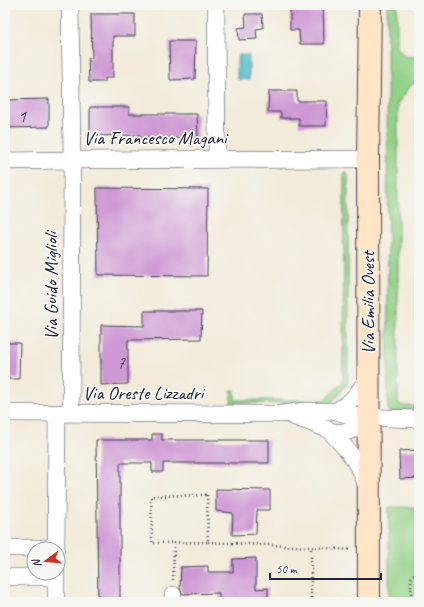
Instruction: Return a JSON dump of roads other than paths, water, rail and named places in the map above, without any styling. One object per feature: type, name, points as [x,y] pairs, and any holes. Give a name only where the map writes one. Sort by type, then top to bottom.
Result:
[{"type":"street","name":"Via Francesco Magani","points":[[70,5],[72,160],[368,159]]},
{"type":"street","points":[[216,5],[217,159]]},
{"type":"street","name":"Via Emilia Ovest","points":[[369,602],[368,159],[370,5]]},
{"type":"street","points":[[5,161],[72,160]]},
{"type":"street","name":"Via Guido Miglioli","points":[[56,541],[64,413],[72,160]]},
{"type":"street","points":[[336,411],[345,407],[356,397],[368,376]]},
{"type":"street","name":"Via Oreste Lizzadri","points":[[5,413],[282,414],[305,411],[336,411],[369,421]]},
{"type":"street","name":"Via Oreste Lizzadri","points":[[282,414],[312,423],[331,432],[341,441],[353,457],[367,484],[369,494]]},
{"type":"street","points":[[331,432],[344,432],[369,421],[419,419]]},
{"type":"street","points":[[5,548],[26,548]]},
{"type":"street","points":[[5,577],[26,576]]},
{"type":"street","points":[[56,581],[56,602]]},
{"type":"water","points":[[237,55],[249,55],[249,80],[237,79]]}]
